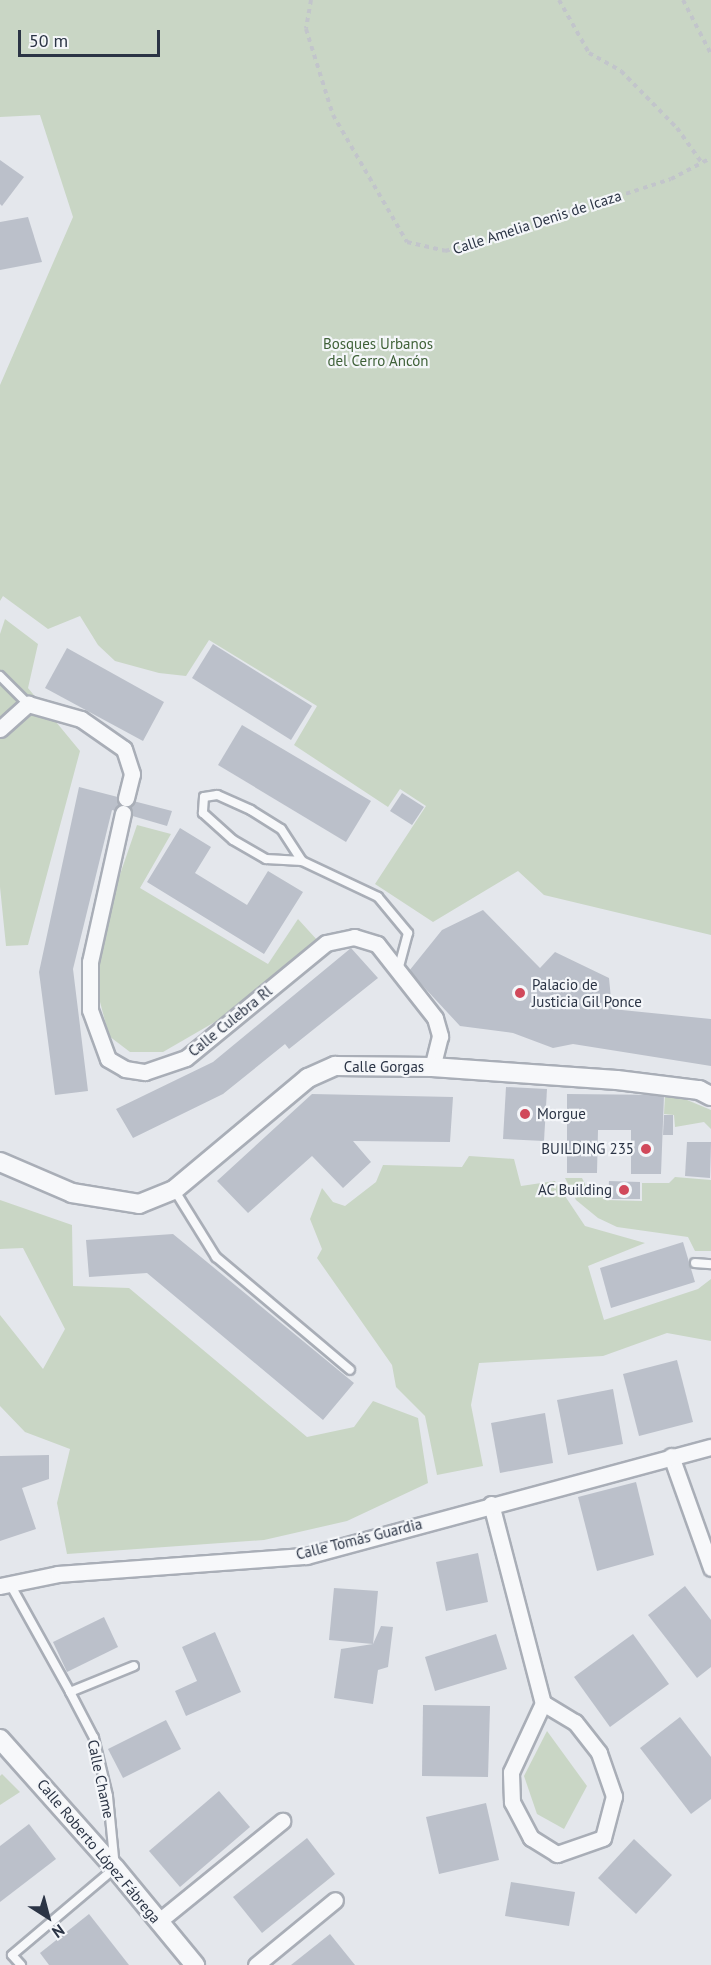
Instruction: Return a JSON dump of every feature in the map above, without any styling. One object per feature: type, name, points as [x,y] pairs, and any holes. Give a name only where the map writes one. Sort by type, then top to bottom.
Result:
[{"type":"street","points":[[0,729],[27,704]]},
{"type":"street","name":"Calle Culebra Rl","points":[[27,704],[81,719],[110,735],[124,749],[132,774],[90,962],[90,1010],[100,1045],[108,1059],[125,1069],[145,1072],[186,1058],[326,943],[354,937],[377,944],[435,1018],[440,1036],[432,1067]]},
{"type":"street","name":"Calle Gorgas","points":[[0,1162],[100,1200],[138,1204],[174,1190],[308,1078],[335,1066],[432,1067],[646,1082],[711,1096]]},
{"type":"street","name":"Calle Tomás Guardia","points":[[5,1585],[58,1574],[306,1556],[491,1504],[711,1447]]},
{"type":"street","points":[[671,1456],[711,1568]]},
{"type":"street","points":[[491,1504],[543,1703],[512,1772],[512,1802],[531,1838],[557,1854],[603,1838],[614,1796],[599,1753],[575,1722],[543,1703]]},
{"type":"street","name":"Calle Roberto López Fábrega","points":[[0,1739],[116,1868],[195,1965]]},
{"type":"street","points":[[159,1921],[282,1821]]},
{"type":"street","points":[[256,1965],[335,1900]]},
{"type":"lane","points":[[0,676],[27,704]]},
{"type":"lane","points":[[302,861],[281,830],[251,810],[217,795],[204,797],[203,813],[232,840],[266,859],[302,861],[378,897],[408,933],[397,971]]},
{"type":"lane","points":[[174,1190],[216,1257],[350,1370]]},
{"type":"lane","points":[[695,1263],[711,1264]]},
{"type":"lane","name":"Calle Chame","points":[[5,1585],[70,1692],[94,1738],[108,1796],[116,1868]]},
{"type":"lane","points":[[70,1692],[134,1666]]},
{"type":"lane","points":[[21,1965],[12,1955],[116,1868]]},
{"type":"path","name":"Calle Amelia Denis de Icaza","points":[[311,0],[306,29],[333,115],[407,242],[445,251],[671,179],[711,158]]},
{"type":"path","points":[[559,0],[589,53],[621,71],[677,128],[702,163]]},
{"type":"path","points":[[683,0],[711,54]]},
{"type":"green space","name":"Bosques Urbanos del Cerro Ancón","points":[[0,0],[711,0],[711,935],[544,895],[518,871],[433,922],[375,884],[426,806],[400,789],[388,807],[294,745],[317,706],[209,640],[186,676],[159,673],[115,661],[98,645],[80,616],[48,629],[3,596],[0,601],[0,385],[73,217],[40,115],[0,117]]},
{"type":"green space","points":[[5,619],[38,644],[28,688],[80,751],[28,945],[6,946],[0,887],[0,634]]},
{"type":"green space","points":[[137,825],[171,834],[140,888],[268,964],[298,919],[318,941],[220,1019],[163,1052],[130,1052],[109,1036],[95,983],[107,932],[103,924]]},
{"type":"green space","points":[[665,1096],[680,1097],[711,1110],[711,1129],[704,1122],[675,1127],[674,1115],[664,1114]]},
{"type":"green space","points":[[469,1156],[514,1159],[521,1186],[555,1181],[585,1226],[645,1243],[588,1266],[604,1320],[698,1289],[711,1279],[711,1341],[667,1333],[603,1356],[479,1363],[471,1405],[483,1466],[437,1475],[425,1416],[396,1387],[392,1365],[317,1258],[322,1249],[310,1219],[322,1188],[333,1202],[345,1206],[376,1182],[383,1165],[462,1167]]},
{"type":"green space","points":[[675,1177],[711,1180],[711,1251],[695,1251],[688,1237],[617,1227],[598,1218],[576,1200],[565,1178],[582,1178],[586,1186],[605,1188],[606,1200],[642,1201],[642,1183],[669,1183]]},
{"type":"green space","points":[[0,1200],[72,1225],[73,1286],[129,1288],[307,1437],[354,1427],[373,1401],[418,1418],[428,1483],[347,1521],[264,1540],[67,1554],[57,1503],[70,1449],[25,1432],[0,1406],[0,1315],[43,1369],[65,1329],[23,1248],[0,1249]]},
{"type":"green space","points":[[547,1731],[587,1786],[564,1829],[537,1814],[524,1776]]},
{"type":"green space","points":[[2,1774],[20,1792],[0,1805],[0,1776]]},
{"type":"building","points":[[0,160],[24,177],[2,206],[0,204]]},
{"type":"building","points":[[28,217],[42,262],[0,270],[0,222]]},
{"type":"building","points":[[213,644],[312,706],[291,740],[192,678]]},
{"type":"building","points":[[67,648],[164,702],[143,741],[45,688]]},
{"type":"building","points":[[242,725],[371,801],[346,842],[218,765]]},
{"type":"building","points":[[79,787],[172,811],[167,826],[112,810],[73,969],[88,1091],[55,1095],[39,972]]},
{"type":"building","points":[[402,793],[424,807],[412,825],[390,811]]},
{"type":"building","points":[[180,828],[211,847],[195,873],[247,905],[268,871],[303,892],[264,954],[147,882]]},
{"type":"building","name":"Palacio de Justicia Gil Ponce","points":[[483,910],[540,968],[555,952],[609,978],[612,1009],[711,1019],[711,1066],[573,1044],[553,1048],[513,1033],[460,1026],[409,971],[442,930]]},
{"type":"building","points":[[351,948],[378,978],[289,1049],[285,1044],[223,1094],[133,1138],[116,1109],[213,1062]]},
{"type":"building","name":"Morgue","points":[[506,1087],[547,1089],[544,1141],[503,1139]]},
{"type":"building","points":[[312,1094],[453,1097],[450,1142],[353,1141],[371,1162],[343,1188],[312,1156],[248,1213],[217,1181]]},
{"type":"building","name":"BUILDING 235","points":[[567,1094],[664,1095],[661,1174],[631,1174],[631,1130],[598,1130],[597,1173],[567,1173]]},
{"type":"building","points":[[664,1115],[673,1115],[673,1135],[663,1135]]},
{"type":"building","points":[[687,1142],[711,1142],[710,1178],[685,1176]]},
{"type":"building","name":"AC Building","points":[[609,1181],[640,1182],[640,1199],[608,1199]]},
{"type":"building","points":[[173,1234],[354,1383],[323,1420],[147,1273],[89,1277],[86,1240]]},
{"type":"building","points":[[683,1242],[695,1282],[611,1308],[600,1268]]},
{"type":"building","points":[[677,1360],[693,1422],[639,1436],[623,1374]]},
{"type":"building","points":[[613,1389],[623,1444],[568,1455],[557,1400]]},
{"type":"building","points":[[545,1413],[553,1463],[500,1473],[491,1423]]},
{"type":"building","points":[[49,1455],[49,1479],[22,1488],[36,1529],[0,1541],[0,1456]]},
{"type":"building","points":[[636,1482],[654,1555],[597,1571],[578,1497]]},
{"type":"building","points":[[478,1553],[488,1602],[446,1611],[436,1562]]},
{"type":"building","points":[[685,1586],[711,1620],[711,1667],[697,1678],[648,1615]]},
{"type":"building","points":[[334,1588],[378,1591],[373,1644],[329,1640]]},
{"type":"building","points":[[104,1617],[118,1647],[67,1672],[53,1642]]},
{"type":"building","points":[[381,1626],[393,1627],[388,1667],[378,1670],[373,1704],[334,1698],[341,1649],[373,1644]]},
{"type":"building","points":[[215,1632],[241,1692],[186,1716],[175,1691],[197,1681],[182,1647]]},
{"type":"building","points":[[496,1634],[507,1669],[435,1691],[425,1657]]},
{"type":"building","points":[[633,1634],[669,1684],[610,1727],[574,1677]]},
{"type":"building","points":[[423,1705],[490,1706],[488,1777],[422,1776]]},
{"type":"building","points":[[680,1717],[711,1757],[711,1799],[691,1814],[640,1748]]},
{"type":"building","points":[[166,1720],[181,1749],[123,1778],[108,1749]]},
{"type":"building","points":[[219,1791],[250,1827],[180,1887],[149,1851]]},
{"type":"building","points":[[486,1803],[499,1860],[439,1874],[426,1817]]},
{"type":"building","points":[[29,1824],[56,1859],[0,1902],[0,1846]]},
{"type":"building","points":[[307,1838],[335,1874],[262,1933],[233,1897]]},
{"type":"building","points":[[634,1839],[672,1875],[636,1914],[598,1878]]},
{"type":"building","points":[[511,1882],[575,1892],[569,1926],[505,1916]]},
{"type":"building","points":[[89,1914],[129,1965],[49,1965],[40,1953]]},
{"type":"building","points":[[330,1934],[355,1965],[291,1965]]},
{"type":"place","name":"Palacio de Justicia Gil Ponce","points":[[520,993]]},
{"type":"place","name":"Morgue","points":[[525,1114]]},
{"type":"place","name":"BUILDING 235","points":[[646,1149]]},
{"type":"place","name":"AC Building","points":[[624,1190]]}]
